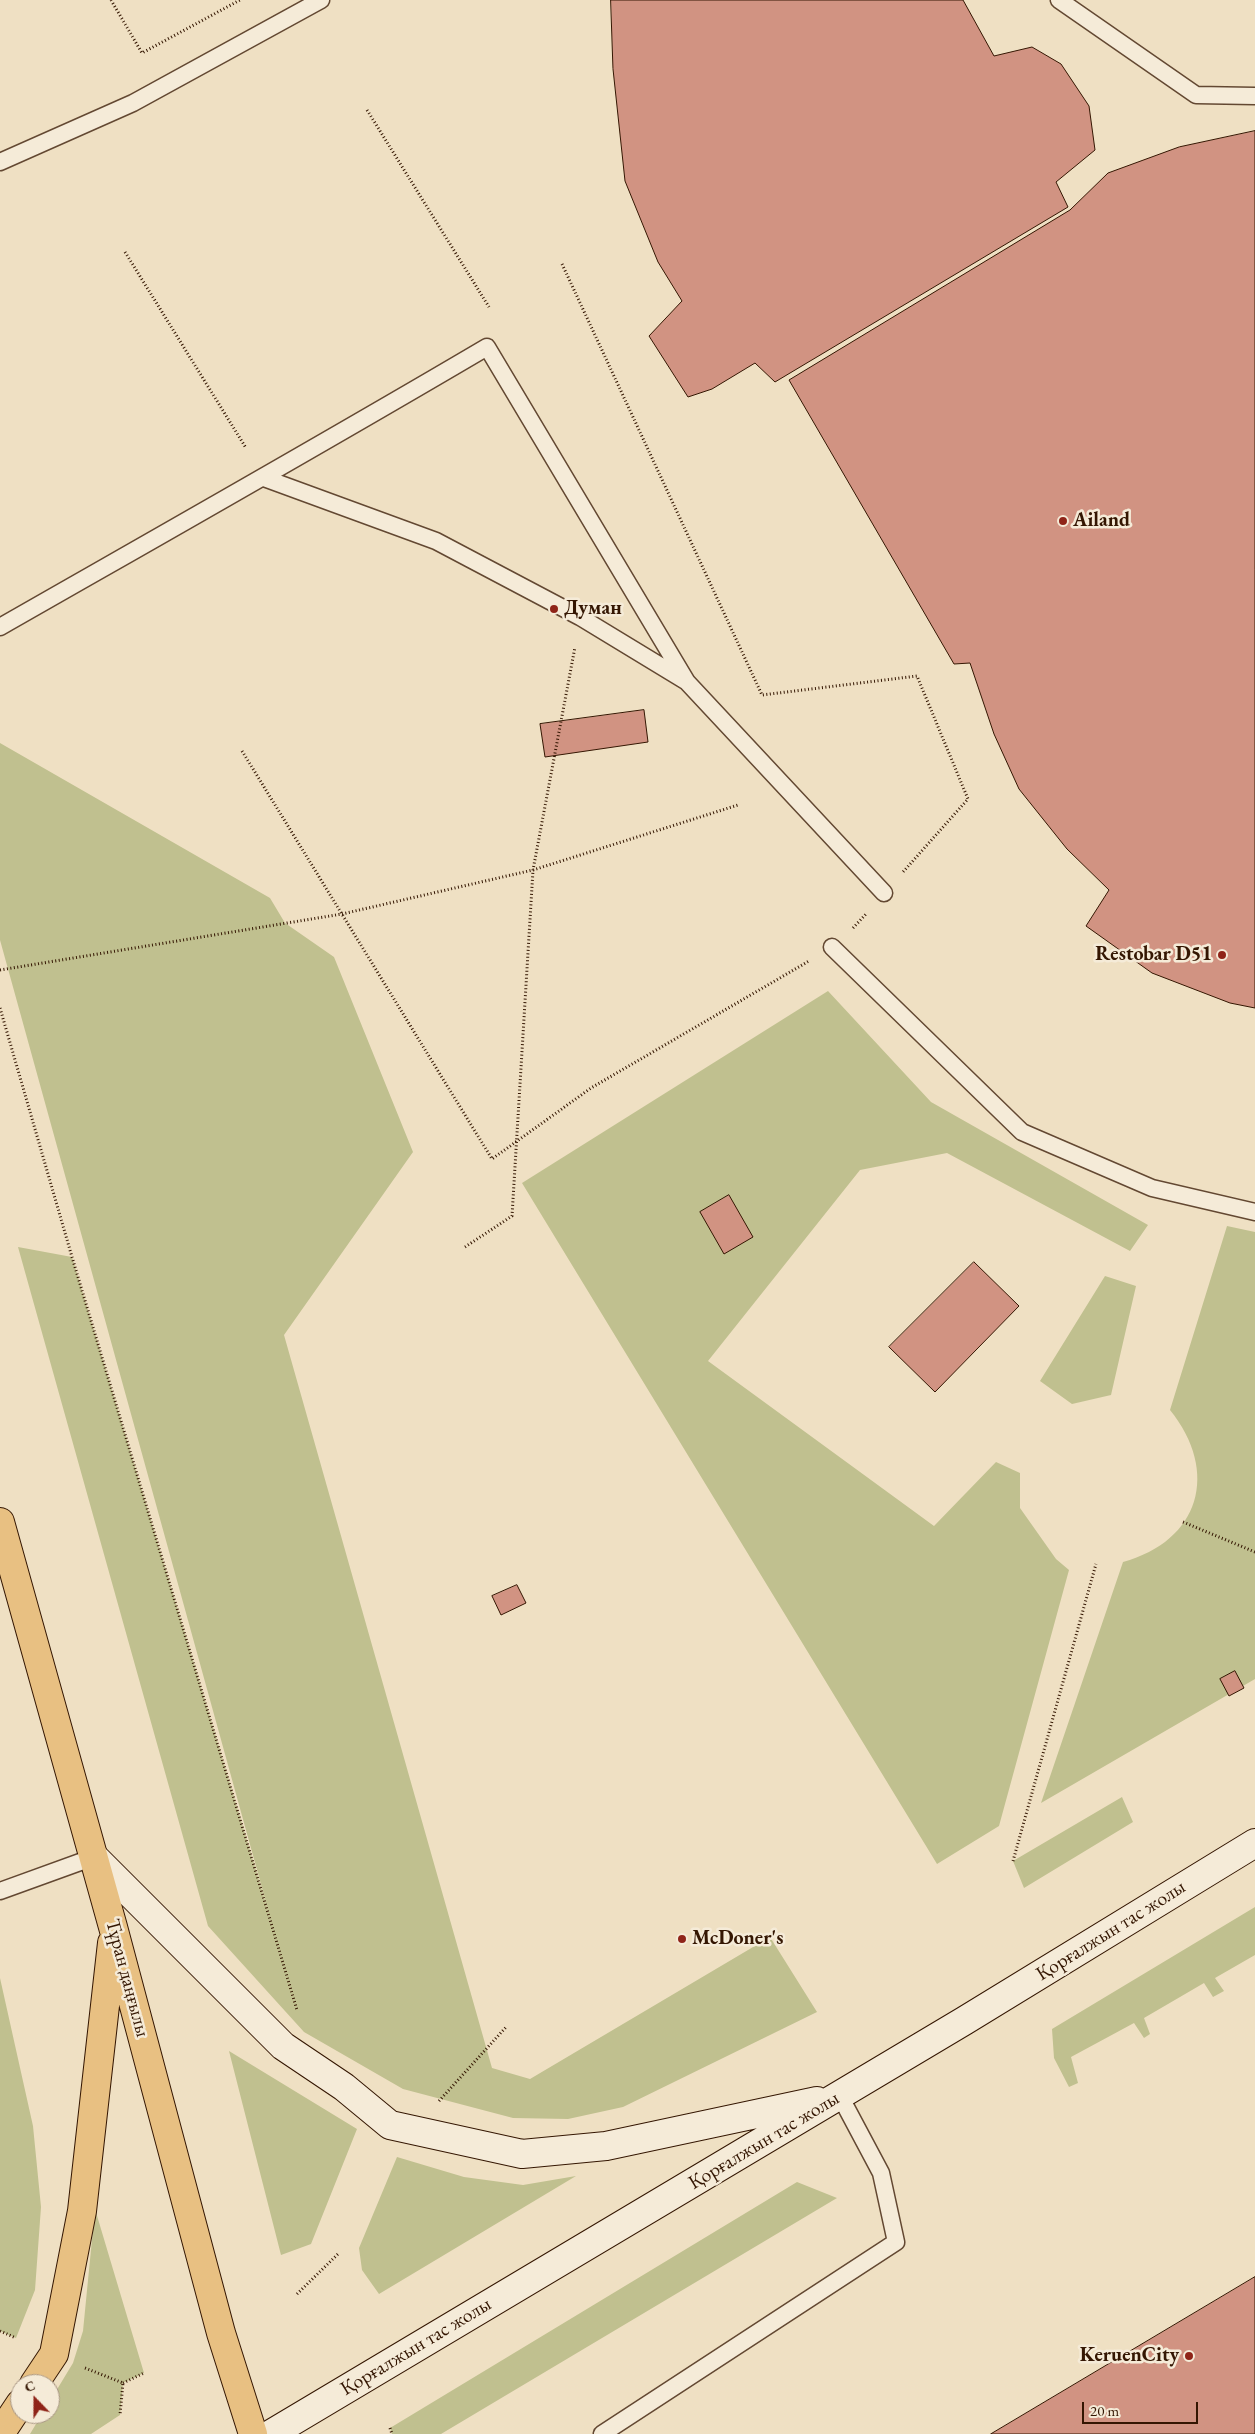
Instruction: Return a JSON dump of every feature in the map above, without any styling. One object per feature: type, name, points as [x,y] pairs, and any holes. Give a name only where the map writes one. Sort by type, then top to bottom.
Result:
[{"type":"main road","name":"Тұран даңғылы","points":[[0,1522],[94,1857],[221,2333],[253,2434]]},
{"type":"main road","name":"Қорғалжын тас жолы","points":[[271,2434],[840,2096],[1255,1843]]},
{"type":"main road","points":[[94,1857],[283,2046],[344,2086],[390,2125],[522,2154],[606,2146],[840,2096]]},
{"type":"main road","points":[[41,2374],[54,2354],[82,2211],[113,1927]]},
{"type":"main road","points":[[0,2434],[10,2419]]},
{"type":"lane","points":[[0,162],[134,103],[320,0]]},
{"type":"lane","points":[[1059,0],[1196,95],[1255,96]]},
{"type":"lane","points":[[0,627],[213,505],[264,478],[487,346],[687,682],[884,893]]},
{"type":"lane","points":[[264,478],[436,541],[580,617],[687,682]]},
{"type":"lane","points":[[832,947],[1022,1132],[1152,1188],[1255,1212]]},
{"type":"lane","points":[[0,1891],[94,1857]]},
{"type":"lane","points":[[602,2434],[896,2242],[881,2173],[840,2096]]},
{"type":"path","points":[[111,0],[142,53],[240,0]]},
{"type":"path","points":[[367,110],[489,307]]},
{"type":"path","points":[[125,252],[246,448]]},
{"type":"path","points":[[242,751],[492,1159],[591,1088],[840,942],[968,799],[916,676],[762,695],[562,264]]},
{"type":"path","points":[[465,1247],[512,1216],[533,870],[580,617]]},
{"type":"path","points":[[0,970],[342,914],[533,870],[738,805]]},
{"type":"path","points":[[0,1008],[75,1267],[298,2014]]},
{"type":"path","points":[[1183,1522],[1255,1552]]},
{"type":"path","points":[[1013,1861],[1096,1564]]},
{"type":"path","points":[[437,2103],[507,2026]]},
{"type":"path","points":[[297,2294],[338,2254]]},
{"type":"path","points":[[0,2331],[16,2338]]},
{"type":"path","points":[[81,2366],[123,2383],[144,2373]]},
{"type":"path","points":[[120,2415],[123,2383]]},
{"type":"path","points":[[390,2428],[392,2434]]},
{"type":"green space","points":[[0,743],[270,898],[285,923],[334,957],[413,1152],[284,1335],[492,2068],[530,2079],[770,1937],[817,2012],[623,2107],[568,2119],[513,2118],[403,2089],[304,2032],[208,1926],[18,1247],[72,1257],[270,1917],[0,940]]},
{"type":"green space","points":[[828,991],[931,1102],[1148,1225],[1130,1251],[947,1153],[860,1170],[708,1361],[934,1526],[996,1462],[1020,1473],[1020,1508],[1056,1559],[1069,1570],[999,1826],[937,1864],[522,1183]]},
{"type":"green space","points":[[1227,1226],[1255,1232],[1255,1679],[1041,1803],[1123,1562],[1149,1552],[1170,1538],[1185,1521],[1194,1501],[1197,1480],[1195,1457],[1185,1433],[1170,1410]]},
{"type":"green space","points":[[1105,1276],[1136,1286],[1111,1395],[1072,1404],[1040,1381]]},
{"type":"green space","points":[[1122,1797],[1133,1822],[1024,1888],[1013,1861]]},
{"type":"green space","points":[[1255,1907],[1255,1955],[1215,1978],[1224,1991],[1213,1997],[1204,1983],[1144,2018],[1150,2034],[1144,2038],[1134,2023],[1071,2057],[1078,2083],[1069,2087],[1054,2058],[1052,2029]]},
{"type":"green space","points":[[0,1978],[33,2126],[41,2207],[35,2290],[16,2338],[0,2331]]},
{"type":"green space","points":[[229,2051],[357,2129],[311,2244],[281,2255]]},
{"type":"green space","points":[[397,2157],[464,2177],[523,2185],[576,2176],[379,2294],[362,2270],[359,2248]]},
{"type":"green space","points":[[797,2182],[837,2198],[441,2434],[392,2434],[390,2428]]},
{"type":"green space","points":[[95,2209],[144,2373],[123,2383],[120,2415],[91,2434],[30,2434],[36,2424],[60,2424],[60,2384],[73,2363],[83,2331]]},
{"type":"building","points":[[611,0],[963,0],[994,56],[1032,47],[1061,64],[1089,106],[1095,150],[1056,182],[1068,207],[775,382],[755,363],[712,389],[688,397],[649,336],[682,301],[658,262],[625,181],[613,69]]},
{"type":"building","name":"Ailand","points":[[1255,131],[1255,1008],[1230,1003],[1152,973],[1086,926],[1109,890],[1067,849],[1019,789],[994,734],[970,663],[954,664],[789,380],[1070,210],[1108,173],[1179,147]]},
{"type":"building","points":[[644,710],[648,742],[545,757],[540,724]]},
{"type":"building","points":[[729,1195],[753,1237],[724,1254],[700,1212]]},
{"type":"building","points":[[974,1262],[1019,1306],[935,1392],[889,1347]]},
{"type":"building","points":[[517,1585],[526,1603],[501,1615],[492,1596]]},
{"type":"building","points":[[1235,1671],[1244,1688],[1229,1696],[1220,1679]]},
{"type":"building","name":"KeruenCity","points":[[1255,2277],[1255,2434],[991,2434]]},
{"type":"place","name":"Ailand","points":[[1063,521]]},
{"type":"place","name":"Думан","points":[[554,609]]},
{"type":"place","name":"Restobar D51","points":[[1222,955]]},
{"type":"place","name":"McDoner's","points":[[682,1939]]},
{"type":"place","name":"KeruenCity","points":[[1189,2356]]}]
